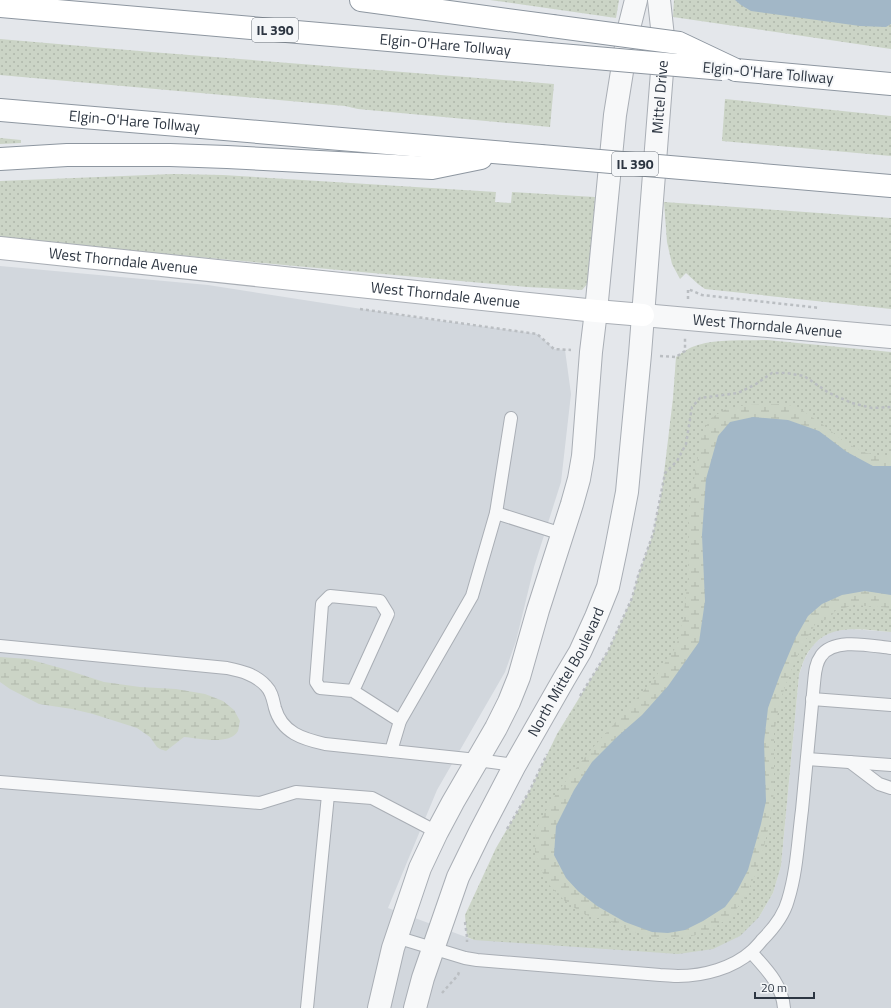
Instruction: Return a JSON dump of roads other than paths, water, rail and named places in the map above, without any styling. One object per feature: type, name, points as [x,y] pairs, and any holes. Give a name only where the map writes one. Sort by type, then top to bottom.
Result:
[{"type":"main road","points":[[361,0],[679,43],[736,70]]},
{"type":"main road","name":"Elgin-O'Hare Tollway","points":[[0,6],[891,84]]},
{"type":"main road","name":"Elgin-O'Hare Tollway","points":[[0,110],[891,186]]},
{"type":"main road","points":[[0,159],[66,156],[227,156],[432,168],[504,153]]},
{"type":"main road","name":"West Thorndale Avenue","points":[[0,248],[643,315]]},
{"type":"street","points":[[379,1008],[396,937],[420,868],[453,802],[496,728],[519,677],[538,610],[579,479],[583,456],[591,352],[615,115],[629,28],[636,0]]},
{"type":"street","name":"Mittel Drive","points":[[643,315],[664,46],[659,0]]},
{"type":"street","name":"West Thorndale Avenue","points":[[643,315],[891,337]]},
{"type":"street","name":"North Mittel Boulevard","points":[[415,1008],[423,978],[458,877],[515,765],[580,652],[608,587],[627,492],[643,315]]},
{"type":"lane","points":[[391,751],[400,721],[472,596],[496,513],[511,418]]},
{"type":"lane","points":[[496,513],[562,534]]},
{"type":"lane","points":[[353,691],[388,614],[380,601],[330,596],[322,604],[316,682],[320,688],[353,691],[400,721]]},
{"type":"lane","points":[[396,937],[465,958],[477,960],[679,976],[712,972],[731,965],[751,952],[772,931],[788,902],[796,864],[815,670],[821,656],[826,650],[841,644],[891,648]]},
{"type":"lane","points":[[0,646],[227,668],[245,672],[257,678],[267,687],[272,695],[280,721],[290,731],[312,741],[326,744],[515,765]]},
{"type":"lane","points":[[812,700],[891,705]]},
{"type":"lane","points":[[807,759],[891,765]]},
{"type":"lane","points":[[850,762],[879,784],[891,788]]},
{"type":"lane","points":[[0,782],[260,803],[296,792],[372,798],[437,832]]},
{"type":"lane","points":[[307,1008],[328,795]]},
{"type":"lane","points":[[751,952],[773,978],[780,990],[784,1008]]},
{"type":"water","points":[[735,0],[891,0],[891,24],[886,27],[860,26],[751,11]]},
{"type":"water","points":[[753,417],[788,420],[819,431],[847,452],[873,466],[891,466],[891,595],[865,591],[842,595],[822,604],[808,616],[796,637],[768,708],[764,742],[766,801],[748,870],[737,891],[725,907],[685,930],[668,933],[652,932],[625,922],[597,906],[578,891],[566,878],[554,855],[556,826],[574,790],[592,762],[642,715],[668,686],[699,642],[705,601],[702,535],[706,479],[718,436],[730,422]]}]
